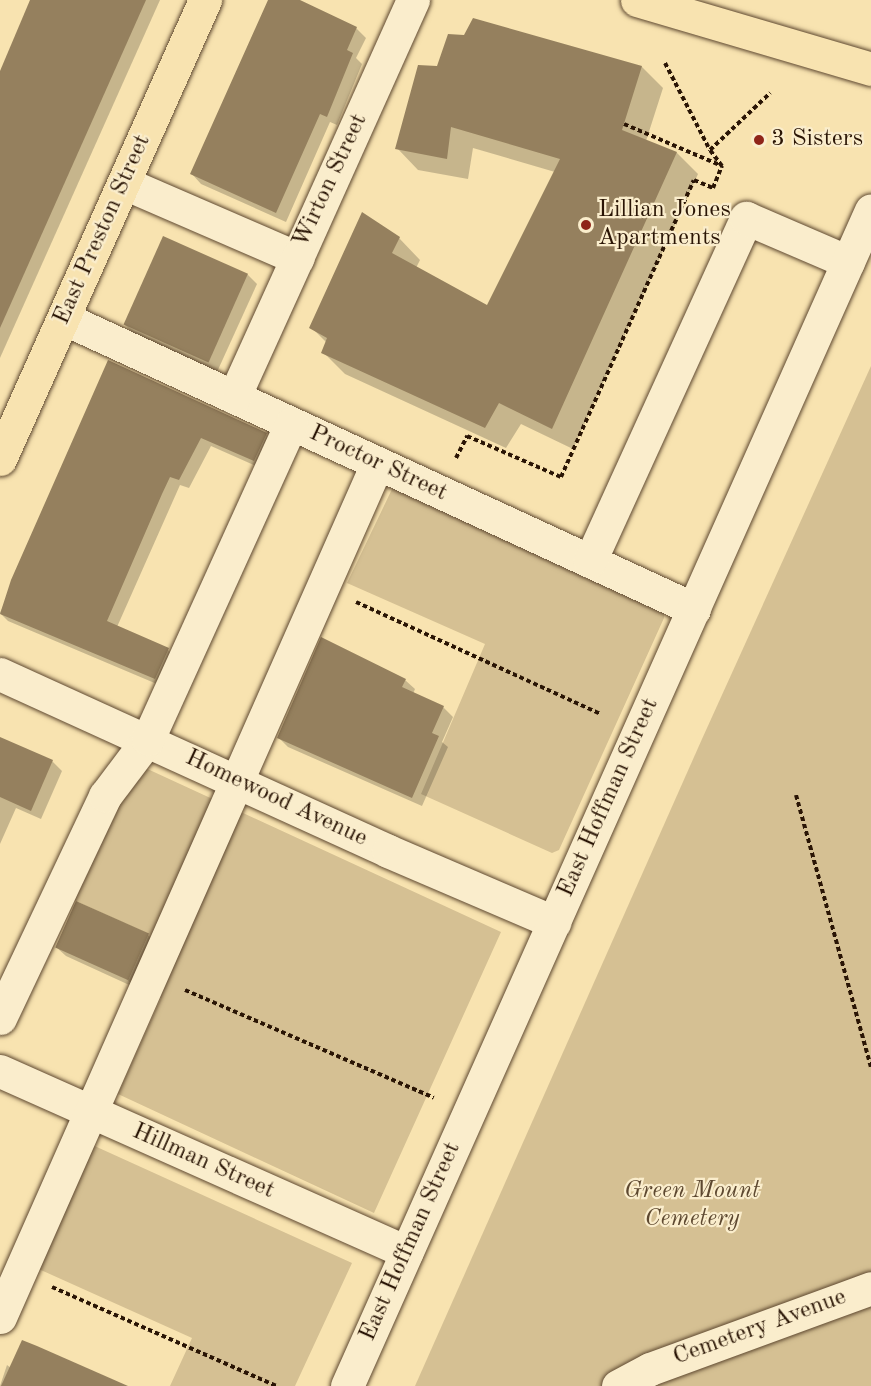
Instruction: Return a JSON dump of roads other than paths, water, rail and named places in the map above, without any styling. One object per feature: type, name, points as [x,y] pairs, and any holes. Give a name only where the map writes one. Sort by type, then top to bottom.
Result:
[{"type":"main road","name":"East Preston Street","points":[[0,459],[205,0]]},
{"type":"main road","points":[[637,0],[871,69]]},
{"type":"street","name":"Wirton Street","points":[[124,183],[297,258],[413,0]]},
{"type":"street","name":"East Hoffman Street","points":[[347,1386],[871,210]]},
{"type":"street","points":[[590,561],[746,218],[848,262]]},
{"type":"street","points":[[234,397],[297,258]]},
{"type":"street","name":"Proctor Street","points":[[63,318],[694,609]]},
{"type":"street","points":[[0,1018],[105,796],[148,739],[291,423]]},
{"type":"street","points":[[0,1317],[15,1259],[91,1112],[377,464]]},
{"type":"street","name":"Homewood Avenue","points":[[0,674],[554,922]]},
{"type":"street","name":"Hillman Street","points":[[0,1071],[407,1252]]},
{"type":"street","name":"Cemetery Avenue","points":[[618,1386],[650,1369],[871,1288]]},
{"type":"place","name":"3 Sisters","points":[[759,140]]},
{"type":"place","name":"Lillian Jones Apartments","points":[[586,225]]},
{"type":"park label","name":"Green Mount Cemetery","points":[[692,1206]]}]
